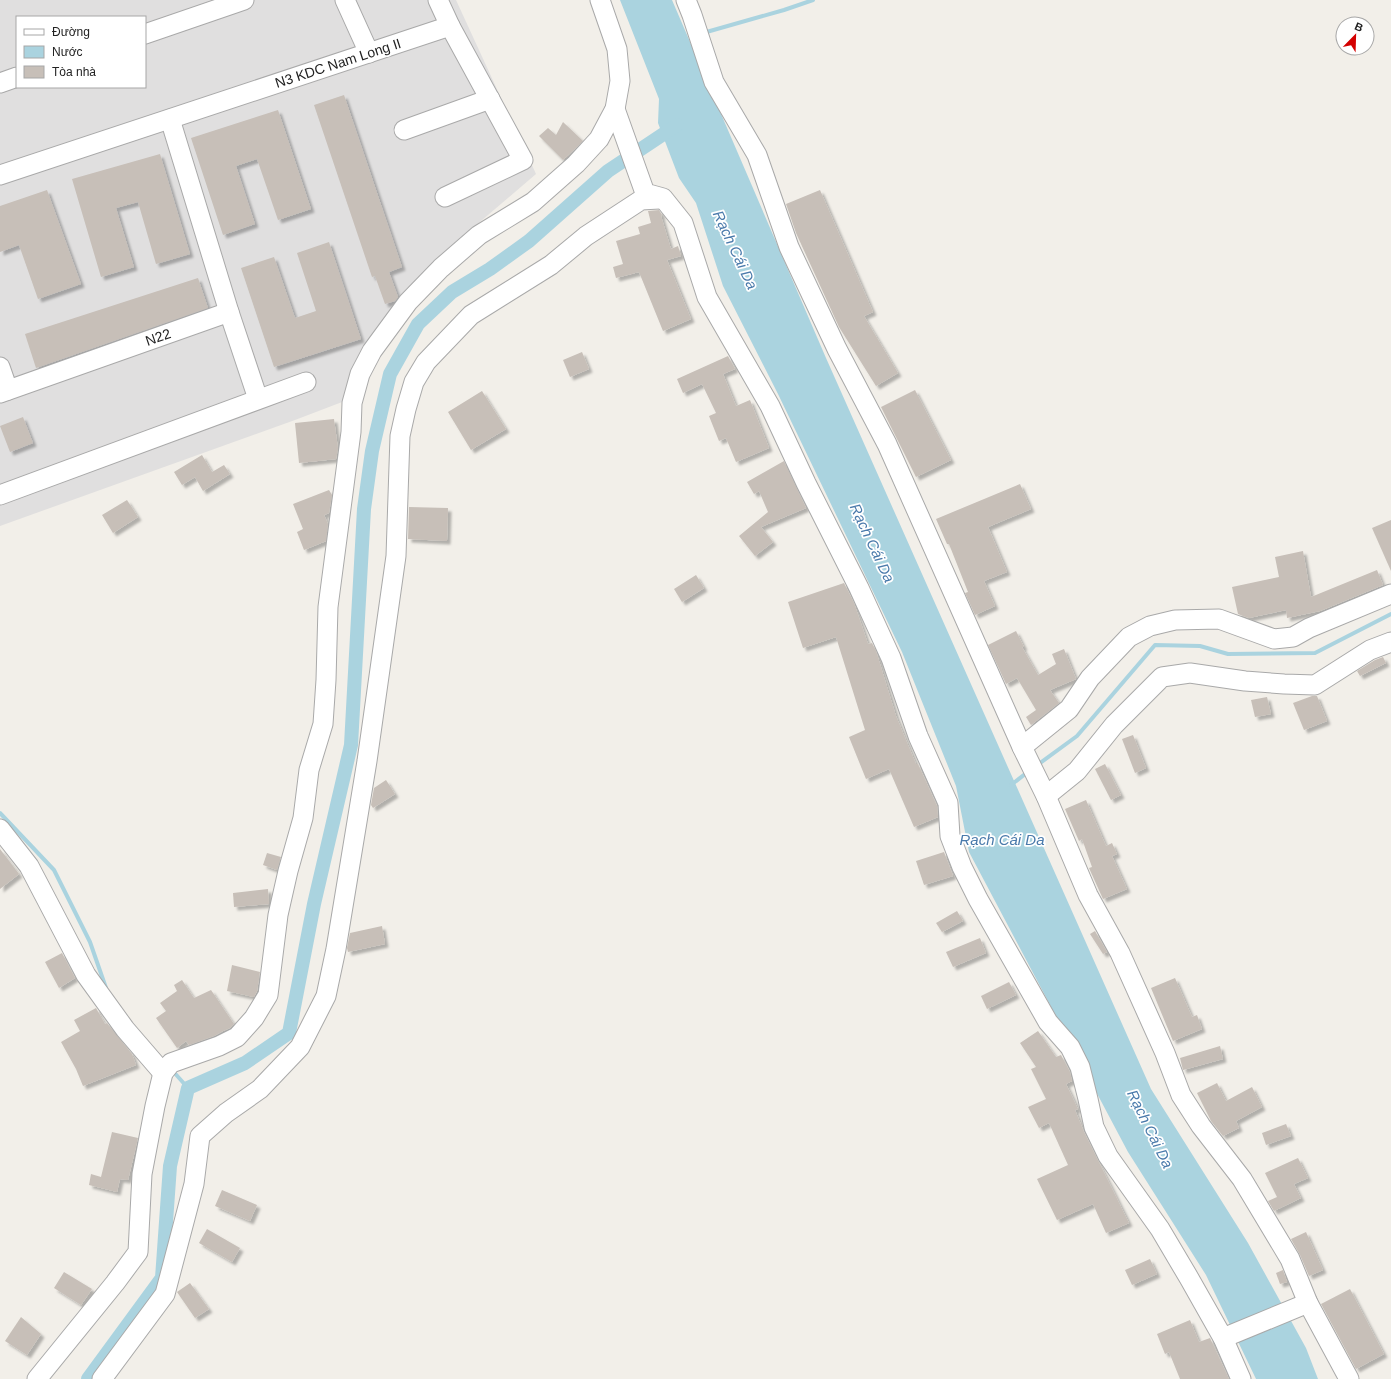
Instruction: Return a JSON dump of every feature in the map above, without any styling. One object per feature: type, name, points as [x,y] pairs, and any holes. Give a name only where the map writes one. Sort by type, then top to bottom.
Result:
[{"type":"street","points":[[146,34],[244,0]]},
{"type":"street","points":[[345,0],[369,53]]},
{"type":"street","points":[[438,0],[450,26],[523,160],[445,197]]},
{"type":"street","points":[[37,1379],[115,1283],[138,1252],[142,1174],[155,1106],[167,1068],[219,1046],[237,1036],[254,1018],[268,995],[278,915],[288,871],[303,818],[309,770],[323,724],[328,606],[351,432],[352,402],[360,374],[372,351],[408,302],[435,273],[479,235],[533,202],[576,164],[599,139],[615,109],[620,81],[617,49],[600,0]]},
{"type":"street","points":[[686,0],[714,82],[757,155],[789,247],[837,349],[887,444],[1022,747],[1046,796],[1088,895],[1120,952],[1165,1053],[1181,1095],[1201,1126],[1242,1178],[1290,1260],[1308,1303],[1349,1379]]},
{"type":"street","name":"N3 KDC Nam Long II","points":[[0,175],[450,26]]},
{"type":"street","points":[[0,83],[16,77]]},
{"type":"street","points":[[404,130],[490,99]]},
{"type":"street","points":[[615,109],[654,196],[683,222],[708,297],[770,406],[806,483],[859,588],[891,658],[918,736],[948,803],[950,836],[962,867],[1048,1022],[1070,1047],[1080,1067],[1094,1127],[1108,1156],[1160,1229],[1223,1338],[1241,1379]]},
{"type":"street","points":[[170,119],[229,312],[258,399]]},
{"type":"street","points":[[102,1379],[165,1294],[194,1184],[200,1136],[226,1113],[260,1089],[300,1048],[326,996],[336,949],[367,761],[396,556],[400,436],[406,408],[414,382],[426,362],[471,315],[551,265],[586,236],[641,200],[654,196]]},
{"type":"street","name":"N22","points":[[4,391],[229,312]]},
{"type":"street","points":[[0,367],[4,391]]},
{"type":"street","points":[[0,495],[306,382]]},
{"type":"street","points":[[1022,747],[1069,709],[1090,678],[1129,638],[1150,626],[1175,620],[1219,619],[1274,639],[1293,637],[1309,628],[1391,594]]},
{"type":"street","points":[[1046,796],[1077,771],[1114,725],[1162,677],[1190,673],[1245,681],[1316,685],[1370,650],[1391,642]]},
{"type":"street","points":[[0,829],[29,866],[86,975],[125,1029],[167,1068]]},
{"type":"street","points":[[1223,1338],[1308,1303]]},
{"type":"shaded area","points":[[0,0],[456,0],[536,174],[434,261],[360,361],[350,399],[0,526]]},
{"type":"water","name":"Rạch Cái Da","points":[[620,0],[672,0],[826,358],[1151,1089],[1248,1243],[1306,1348],[1318,1379],[1256,1379],[1206,1275],[1128,1152],[969,852],[956,786],[902,652],[778,394],[723,286],[696,203],[679,178],[658,123],[659,99]]},
{"type":"building","points":[[344,95],[402,267],[389,272],[398,297],[395,301],[385,304],[375,276],[372,277],[314,105]]},
{"type":"building","points":[[278,110],[311,209],[278,220],[257,159],[236,166],[255,224],[223,235],[191,138]]},
{"type":"building","points":[[563,122],[583,141],[563,160],[539,136],[548,128],[556,135]]},
{"type":"building","points":[[160,154],[190,254],[156,264],[138,202],[116,208],[134,267],[101,277],[72,179]]},
{"type":"building","points":[[47,190],[81,284],[38,299],[19,245],[0,252],[0,206]]},
{"type":"building","points":[[820,190],[873,312],[864,316],[898,373],[876,386],[839,327],[796,233],[786,204]]},
{"type":"building","points":[[659,210],[662,215],[661,216],[671,249],[678,246],[681,256],[667,260],[691,319],[663,331],[639,272],[616,278],[613,267],[623,264],[616,241],[640,234],[638,227],[651,223],[648,211]]},
{"type":"building","points":[[329,242],[361,339],[274,367],[241,268],[274,257],[295,318],[316,311],[297,253]]},
{"type":"building","points":[[198,278],[208,308],[36,368],[25,334]]},
{"type":"building","points":[[582,352],[589,369],[570,377],[563,360]]},
{"type":"building","points":[[728,356],[735,369],[723,374],[736,406],[750,400],[769,448],[736,462],[726,438],[719,441],[709,416],[716,413],[702,384],[683,393],[677,379]]},
{"type":"building","points":[[915,390],[951,460],[916,477],[881,407]]},
{"type":"building","points":[[482,391],[506,429],[471,450],[448,412]]},
{"type":"building","points":[[23,417],[33,443],[10,452],[0,426]]},
{"type":"building","points":[[334,419],[338,449],[336,459],[299,463],[295,423]]},
{"type":"building","points":[[202,455],[212,472],[224,465],[230,474],[203,491],[195,477],[182,485],[174,472]]},
{"type":"building","points":[[784,461],[806,508],[761,527],[773,542],[755,556],[739,536],[768,512],[759,491],[754,494],[747,482]]},
{"type":"building","points":[[1020,484],[1031,509],[988,527],[1007,572],[984,581],[995,606],[975,615],[965,593],[968,592],[949,544],[947,544],[936,519]]},
{"type":"building","points":[[329,490],[332,495],[329,513],[324,515],[328,524],[326,541],[304,550],[297,532],[303,529],[293,504]]},
{"type":"building","points":[[127,500],[138,517],[113,533],[102,515]]},
{"type":"building","points":[[409,507],[448,508],[447,541],[408,539]]},
{"type":"building","points":[[1391,520],[1391,571],[1372,528]]},
{"type":"building","points":[[1303,551],[1311,597],[1377,570],[1383,585],[1320,611],[1287,618],[1286,610],[1249,618],[1238,614],[1232,587],[1279,577],[1275,557]]},
{"type":"building","points":[[696,575],[704,588],[682,602],[674,589]]},
{"type":"building","points":[[844,583],[854,603],[868,644],[872,643],[876,651],[896,716],[916,764],[918,764],[937,806],[938,817],[914,827],[889,769],[866,779],[849,737],[865,730],[836,637],[803,648],[788,602]]},
{"type":"building","points":[[1016,631],[1024,647],[1022,647],[1038,675],[1056,664],[1052,654],[1064,649],[1076,679],[1050,690],[1059,703],[1031,725],[1026,717],[1036,710],[1017,678],[1006,684],[988,645]]},
{"type":"building","points":[[1383,657],[1386,663],[1360,676],[1357,671]]},
{"type":"building","points":[[1312,696],[1317,696],[1327,721],[1304,730],[1293,703]]},
{"type":"building","points":[[1267,697],[1271,714],[1255,717],[1251,700]]},
{"type":"building","points":[[1133,735],[1146,768],[1135,773],[1122,739]]},
{"type":"building","points":[[1105,764],[1121,795],[1111,800],[1095,769]]},
{"type":"building","points":[[386,780],[395,794],[373,808],[371,805],[374,788]]},
{"type":"building","points":[[1086,800],[1106,846],[1112,843],[1117,854],[1112,856],[1127,889],[1103,899],[1089,868],[1092,867],[1082,839],[1079,841],[1065,809]]},
{"type":"building","points":[[0,849],[19,874],[0,889]]},
{"type":"building","points":[[944,852],[953,876],[924,885],[916,861]]},
{"type":"building","points":[[267,853],[281,857],[277,870],[263,865]]},
{"type":"building","points":[[268,889],[269,904],[234,907],[233,893]]},
{"type":"building","points":[[957,911],[963,921],[942,932],[936,923]]},
{"type":"building","points":[[382,926],[385,944],[348,952],[347,948],[350,933]]},
{"type":"building","points":[[1095,931],[1107,952],[1103,954],[1090,934]]},
{"type":"building","points":[[980,938],[986,953],[953,967],[946,952]]},
{"type":"building","points":[[62,953],[75,978],[59,988],[45,962]]},
{"type":"building","points":[[232,965],[260,972],[257,991],[254,997],[227,991]]},
{"type":"building","points":[[1175,978],[1192,1017],[1197,1015],[1202,1029],[1173,1041],[1151,988]]},
{"type":"building","points":[[182,980],[194,998],[211,990],[234,1024],[230,1028],[214,1036],[189,1045],[186,1041],[177,1048],[156,1018],[166,1011],[160,1003],[177,991],[174,985]]},
{"type":"building","points":[[1009,982],[1016,995],[987,1009],[981,996]]},
{"type":"building","points":[[96,1008],[105,1024],[107,1023],[132,1054],[136,1065],[83,1086],[76,1069],[61,1042],[80,1031],[74,1020]]},
{"type":"building","points":[[1038,1031],[1056,1057],[1061,1055],[1070,1072],[1072,1081],[1066,1084],[1078,1109],[1075,1110],[1084,1132],[1129,1223],[1106,1233],[1093,1204],[1057,1220],[1037,1179],[1068,1165],[1049,1123],[1039,1128],[1028,1107],[1046,1099],[1031,1069],[1036,1067],[1020,1043]]},
{"type":"building","points":[[1220,1046],[1223,1059],[1183,1070],[1180,1058]]},
{"type":"building","points":[[1217,1083],[1226,1101],[1252,1087],[1262,1107],[1236,1121],[1239,1128],[1223,1136],[1211,1121],[1197,1093]]},
{"type":"building","points":[[1286,1124],[1291,1136],[1266,1145],[1262,1133]]},
{"type":"building","points":[[112,1132],[138,1138],[128,1180],[120,1179],[117,1192],[89,1185],[91,1174],[101,1177]]},
{"type":"building","points":[[1298,1158],[1308,1178],[1294,1184],[1301,1198],[1274,1211],[1268,1201],[1277,1197],[1265,1173]]},
{"type":"building","points":[[222,1190],[257,1205],[250,1221],[215,1206]]},
{"type":"building","points":[[207,1229],[240,1248],[232,1262],[199,1243]]},
{"type":"building","points":[[1306,1232],[1323,1270],[1309,1276],[1291,1239]]},
{"type":"building","points":[[1150,1259],[1157,1274],[1132,1285],[1125,1270]]},
{"type":"building","points":[[1283,1270],[1287,1282],[1280,1284],[1276,1273]]},
{"type":"building","points":[[64,1272],[92,1289],[81,1305],[54,1288]]},
{"type":"building","points":[[190,1283],[209,1309],[195,1318],[177,1292]]},
{"type":"building","points":[[1350,1289],[1384,1354],[1356,1369],[1321,1304]]},
{"type":"building","points":[[21,1317],[41,1334],[27,1355],[5,1341]]},
{"type":"building","points":[[1190,1320],[1199,1342],[1210,1338],[1229,1379],[1180,1379],[1169,1352],[1165,1354],[1157,1334]]},
{"type":"waterway","points":[[703,33],[784,10],[813,0]]},
{"type":"waterway","points":[[88,1379],[162,1278],[170,1166],[188,1088],[245,1063],[289,1033],[314,904],[351,745],[364,509],[372,451],[390,374],[418,324],[452,292],[490,269],[529,241],[608,171],[677,125]]},
{"type":"waterway","points":[[1036,766],[1077,736],[1155,645],[1200,646],[1228,654],[1315,653],[1391,614]]},
{"type":"waterway","points":[[1011,785],[1029,771]]},
{"type":"waterway","points":[[0,813],[54,870],[90,942],[106,988]]},
{"type":"waterway","points":[[171,1069],[188,1088]]}]
